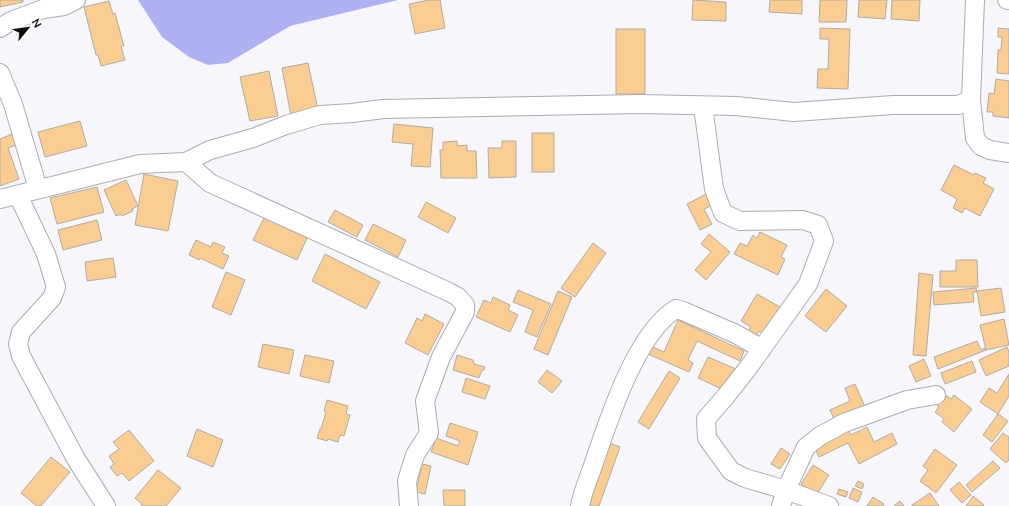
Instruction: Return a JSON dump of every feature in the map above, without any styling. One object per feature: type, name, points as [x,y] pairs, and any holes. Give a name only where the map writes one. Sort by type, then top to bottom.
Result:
[{"type":"street","points":[[0,28],[43,9],[64,6],[76,0]]},
{"type":"street","points":[[975,0],[971,100],[975,138],[981,146],[990,150],[1009,154]]},
{"type":"street","points":[[0,73],[13,104],[38,189]]},
{"type":"street","points":[[0,199],[140,164],[186,162],[210,150],[253,138],[286,125],[320,115],[352,113],[383,108],[640,104],[736,106],[794,112],[893,105],[958,105],[971,100]]},
{"type":"street","points":[[703,106],[714,189],[723,213],[740,221],[803,220],[818,225],[824,241],[808,284],[762,349],[726,396],[706,419],[707,438],[731,471],[783,498],[829,506]]},
{"type":"street","points":[[186,162],[210,183],[449,292],[458,297],[465,305],[465,312],[441,357],[425,401],[429,433],[415,455],[407,481],[409,506]]},
{"type":"street","points":[[18,195],[46,254],[56,287],[52,298],[20,332],[18,344],[21,356],[76,459],[106,506]]},
{"type":"street","points":[[580,506],[612,407],[634,361],[648,338],[667,315],[676,309],[683,311],[736,334],[762,349]]},
{"type":"street","points":[[783,498],[806,447],[820,436],[844,423],[907,400],[936,395]]},
{"type":"shaded area","points":[[138,0],[398,0],[290,26],[228,63],[208,65],[189,57],[162,37]]},
{"type":"building","points":[[0,0],[23,0],[23,2],[0,7]]},
{"type":"building","points":[[429,0],[440,0],[445,28],[415,34],[409,4]]},
{"type":"building","points":[[693,0],[726,2],[726,21],[692,20]]},
{"type":"building","points":[[770,0],[802,0],[802,14],[769,12]]},
{"type":"building","points":[[820,0],[847,0],[846,22],[819,22]]},
{"type":"building","points":[[859,0],[887,0],[885,19],[858,17]]},
{"type":"building","points":[[892,0],[920,0],[919,21],[891,19]]},
{"type":"building","points":[[109,1],[113,14],[115,13],[124,46],[121,46],[125,60],[101,66],[98,55],[96,55],[84,7]]},
{"type":"building","points":[[820,28],[850,29],[848,89],[817,88],[818,69],[828,69],[829,39],[820,39]]},
{"type":"building","points":[[998,28],[1009,29],[1009,74],[997,73],[998,50],[1001,50],[1002,37],[998,37]]},
{"type":"building","points":[[616,29],[645,29],[645,94],[616,94]]},
{"type":"building","points":[[308,63],[318,110],[291,116],[282,68]]},
{"type":"building","points":[[269,71],[278,116],[250,121],[240,77]]},
{"type":"building","points":[[996,79],[1009,81],[1009,118],[993,116],[993,112],[987,112],[989,93],[994,94]]},
{"type":"building","points":[[80,121],[87,146],[45,157],[38,132]]},
{"type":"building","points":[[394,124],[433,128],[430,167],[411,166],[413,144],[392,142]]},
{"type":"building","points":[[532,133],[554,133],[554,172],[532,172]]},
{"type":"building","points":[[12,134],[16,145],[8,148],[19,179],[0,186],[0,139]]},
{"type":"building","points":[[457,141],[457,146],[467,145],[467,151],[476,151],[477,178],[441,178],[440,150],[443,150],[443,142]]},
{"type":"building","points":[[502,141],[516,141],[516,177],[489,178],[488,148],[502,148]]},
{"type":"building","points":[[954,165],[974,175],[975,173],[986,178],[983,183],[994,189],[980,216],[965,208],[962,213],[953,208],[957,199],[941,190]]},
{"type":"building","points":[[144,174],[178,181],[168,231],[135,225]]},
{"type":"building","points":[[126,180],[138,206],[132,209],[133,211],[122,216],[121,214],[116,216],[104,190]]},
{"type":"building","points":[[97,187],[104,212],[57,224],[50,198]]},
{"type":"building","points":[[710,192],[715,204],[704,209],[712,224],[700,230],[687,204]]},
{"type":"building","points":[[426,202],[456,218],[448,233],[418,217]]},
{"type":"building","points":[[335,210],[363,225],[357,237],[328,222]]},
{"type":"building","points":[[264,218],[307,238],[297,260],[253,240]]},
{"type":"building","points":[[97,220],[102,240],[63,250],[58,230]]},
{"type":"building","points":[[373,224],[406,240],[398,257],[365,240]]},
{"type":"building","points":[[760,232],[787,245],[781,257],[785,259],[778,275],[734,254],[740,243],[747,246],[753,235],[757,238]]},
{"type":"building","points":[[709,234],[730,252],[706,280],[695,270],[711,252],[701,244]]},
{"type":"building","points":[[196,240],[211,247],[213,242],[225,247],[222,253],[229,256],[223,269],[200,258],[199,260],[189,255]]},
{"type":"building","points":[[593,243],[606,253],[575,297],[561,288]]},
{"type":"building","points":[[325,254],[380,282],[366,309],[312,281]]},
{"type":"building","points":[[113,258],[116,277],[87,281],[85,262]]},
{"type":"building","points":[[956,260],[977,260],[978,287],[940,287],[940,271],[956,271]]},
{"type":"building","points":[[226,272],[245,280],[231,315],[212,307]]},
{"type":"building","points":[[919,273],[933,275],[926,356],[913,355]]},
{"type":"building","points":[[976,288],[977,292],[973,292],[974,302],[934,305],[933,292]]},
{"type":"building","points":[[1001,288],[1005,312],[981,316],[977,291]]},
{"type":"building","points":[[826,289],[847,306],[826,332],[805,316]]},
{"type":"building","points":[[518,290],[551,304],[537,337],[525,332],[533,310],[513,302]]},
{"type":"building","points":[[558,291],[572,297],[548,355],[534,349]]},
{"type":"building","points":[[757,294],[782,308],[766,335],[759,331],[755,338],[747,334],[751,327],[741,321]]},
{"type":"building","points":[[493,297],[510,305],[508,310],[518,315],[510,332],[476,317],[484,300],[491,303]]},
{"type":"building","points":[[425,314],[444,324],[428,355],[405,343],[417,318],[422,321]]},
{"type":"building","points":[[1004,319],[1009,345],[986,350],[980,325]]},
{"type":"building","points":[[678,320],[744,351],[740,361],[697,341],[688,360],[693,363],[689,372],[648,354],[651,346],[664,352]]},
{"type":"building","points":[[977,341],[981,350],[985,348],[986,350],[938,369],[934,357]]},
{"type":"building","points":[[263,344],[294,350],[289,374],[258,367]]},
{"type":"building","points":[[1007,347],[1009,352],[1009,366],[986,376],[979,360]]},
{"type":"building","points":[[305,355],[334,361],[329,383],[300,376]]},
{"type":"building","points":[[457,355],[473,360],[474,364],[485,367],[479,378],[453,370]]},
{"type":"building","points":[[708,357],[736,369],[726,391],[698,378]]},
{"type":"building","points":[[924,359],[931,376],[916,382],[909,366]]},
{"type":"building","points":[[972,361],[976,372],[945,384],[941,373]]},
{"type":"building","points":[[547,370],[562,381],[552,393],[538,382]]},
{"type":"building","points":[[669,371],[680,378],[649,429],[638,422]]},
{"type":"building","points":[[1009,374],[1009,396],[998,414],[980,402],[989,388],[997,393]]},
{"type":"building","points":[[466,378],[490,386],[485,399],[462,392]]},
{"type":"building","points":[[855,384],[865,407],[834,419],[830,410],[850,401],[845,388]]},
{"type":"building","points":[[944,394],[951,399],[954,395],[972,409],[954,432],[942,422],[944,419],[935,412],[939,407],[936,404]]},
{"type":"building","points":[[327,400],[348,406],[346,414],[350,415],[344,436],[340,435],[338,442],[317,438],[326,412],[324,411]]},
{"type":"building","points":[[998,414],[1008,421],[992,442],[983,435]]},
{"type":"building","points":[[450,423],[478,432],[468,465],[431,452],[436,438],[458,446],[460,441],[446,436]]},
{"type":"building","points":[[867,427],[874,442],[892,433],[897,444],[859,464],[848,443],[819,457],[813,445],[847,428],[851,435]]},
{"type":"building","points":[[197,429],[223,440],[213,467],[187,456]]},
{"type":"building","points":[[129,430],[154,461],[129,481],[122,473],[117,476],[110,467],[114,464],[109,456],[119,449],[113,442]]},
{"type":"building","points":[[1003,433],[1009,437],[1009,460],[1006,463],[990,449]]},
{"type":"building","points":[[609,443],[620,447],[599,506],[586,506]]},
{"type":"building","points":[[781,448],[790,454],[780,469],[771,464]]},
{"type":"building","points":[[935,449],[957,465],[936,493],[920,481],[928,470],[923,466]]},
{"type":"building","points":[[51,457],[70,472],[41,506],[37,506],[21,493]]},
{"type":"building","points":[[993,461],[1000,468],[972,492],[966,485]]},
{"type":"building","points":[[422,464],[431,466],[425,494],[416,492]]},
{"type":"building","points":[[813,465],[829,475],[817,494],[801,484]]},
{"type":"building","points":[[158,470],[181,488],[166,506],[141,506],[142,504],[135,498]]},
{"type":"building","points":[[858,481],[864,484],[862,489],[855,486]]},
{"type":"building","points":[[959,482],[971,495],[962,503],[950,490]]},
{"type":"building","points":[[853,488],[862,492],[858,502],[849,498]]},
{"type":"building","points":[[839,489],[848,492],[846,497],[837,494]]},
{"type":"building","points":[[443,490],[465,490],[465,506],[444,506]]},
{"type":"building","points":[[930,493],[939,506],[912,506],[912,505]]},
{"type":"building","points":[[973,496],[984,505],[966,506]]},
{"type":"building","points":[[873,497],[884,504],[883,506],[867,506]]},
{"type":"building","points":[[900,501],[904,506],[894,506]]}]
